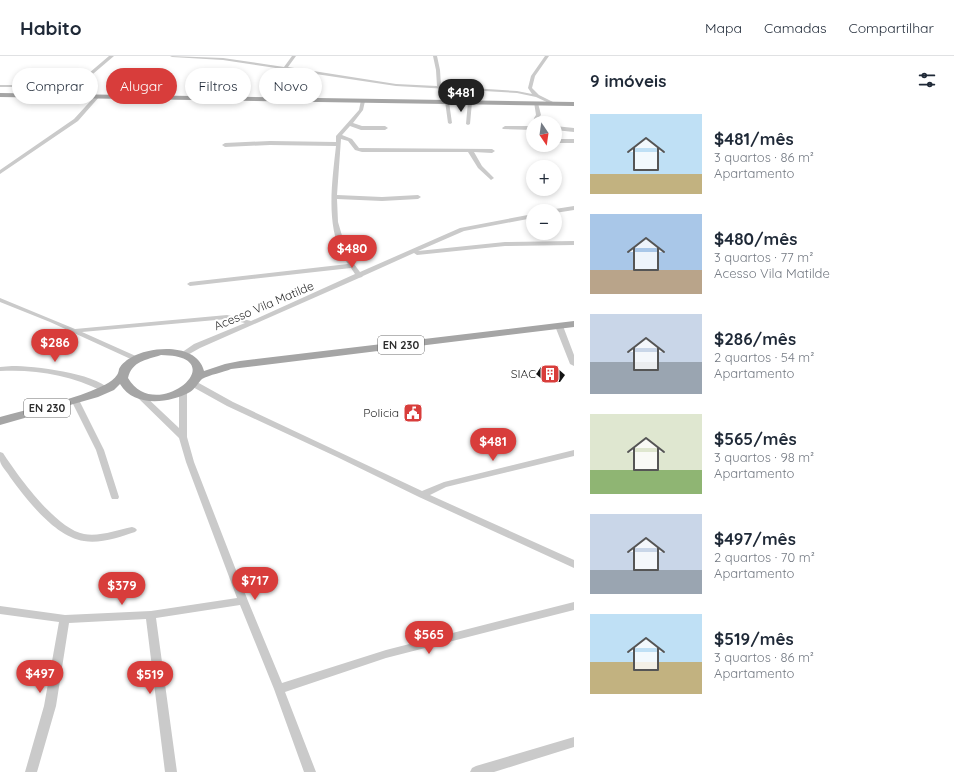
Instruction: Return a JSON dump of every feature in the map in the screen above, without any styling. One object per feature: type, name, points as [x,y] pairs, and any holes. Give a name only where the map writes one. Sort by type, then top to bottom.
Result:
[{"type":"main road","points":[[0,95],[12,95]]},
{"type":"main road","points":[[98,96],[574,104]]},
{"type":"main road","name":"EN 230","points":[[194,362],[206,365],[229,366],[574,324]]},
{"type":"main road","points":[[160,352],[173,352],[184,355],[194,362],[199,370],[196,381],[183,392],[168,397],[154,398],[138,395],[130,391],[124,384],[122,377],[124,371],[135,359],[147,354],[160,352]]},
{"type":"main road","name":"EN 230","points":[[196,381],[229,366]]},
{"type":"main road","name":"EN 230","points":[[0,421],[100,392],[122,377]]},
{"type":"main road","name":"EN 230","points":[[100,392],[138,395]]},
{"type":"street","points":[[98,68],[112,56]]},
{"type":"street","points":[[172,56],[222,58],[280,68]]},
{"type":"street","points":[[287,68],[294,56]]},
{"type":"street","points":[[435,56],[438,70],[439,88]]},
{"type":"street","points":[[530,88],[533,76],[547,56]]},
{"type":"street","points":[[322,74],[396,85],[517,92],[537,96],[555,104]]},
{"type":"street","points":[[0,86],[12,86]]},
{"type":"street","points":[[517,92],[530,88]]},
{"type":"street","points":[[530,88],[537,96]]},
{"type":"street","points":[[360,276],[346,256],[335,222],[334,197],[338,144],[340,136],[361,110],[363,101]]},
{"type":"street","points":[[447,102],[450,122]]},
{"type":"street","points":[[468,124],[470,102]]},
{"type":"street","points":[[0,172],[76,120],[91,104]]},
{"type":"street","points":[[536,104],[538,116]]},
{"type":"street","points":[[351,124],[361,128],[385,128]]},
{"type":"street","points":[[568,128],[574,124]]},
{"type":"street","points":[[505,128],[526,128]]},
{"type":"street","points":[[562,128],[574,130]]},
{"type":"street","points":[[340,136],[350,140],[358,149],[362,150],[492,151]]},
{"type":"street","points":[[562,141],[574,141]]},
{"type":"street","points":[[225,145],[270,143],[338,144]]},
{"type":"street","points":[[470,151],[480,167],[491,178]]},
{"type":"street","points":[[334,197],[389,199],[418,197]]},
{"type":"street","points":[[562,210],[574,208]]},
{"type":"street","name":"Acesso Vila Matilde","points":[[184,355],[197,346],[252,324],[467,228],[526,217]]},
{"type":"street","points":[[410,254],[505,244],[574,243]]},
{"type":"street","points":[[190,284],[352,266]]},
{"type":"street","points":[[0,300],[52,321],[135,359]]},
{"type":"street","points":[[73,331],[227,317],[252,324]]},
{"type":"street","points":[[559,326],[574,364]]},
{"type":"street","points":[[0,369],[27,368],[55,373],[91,383],[100,392]]},
{"type":"street","points":[[196,381],[230,404],[422,495],[574,564]]},
{"type":"street","points":[[183,392],[183,436],[190,462],[310,772]]},
{"type":"street","points":[[138,395],[183,436]]},
{"type":"street","points":[[75,400],[100,450],[115,497]]},
{"type":"street","points":[[422,495],[444,484],[574,453]]},
{"type":"street","points":[[0,455],[10,472],[48,516],[66,531],[82,538],[90,538],[132,530]]},
{"type":"street","points":[[0,610],[65,619],[151,615],[243,601]]},
{"type":"street","points":[[279,689],[386,654],[574,606]]},
{"type":"street","points":[[151,615],[171,772]]},
{"type":"street","points":[[32,772],[50,706],[65,619]]},
{"type":"street","points":[[476,772],[574,742]]},
{"type":"building","name":"SIAC","points":[[541,367],[556,367],[565,375],[560,382],[545,382],[536,374]]},
{"type":"place","name":"SIAC","points":[[550,374]]},
{"type":"place","name":"Policia","points":[[413,413]]}]
